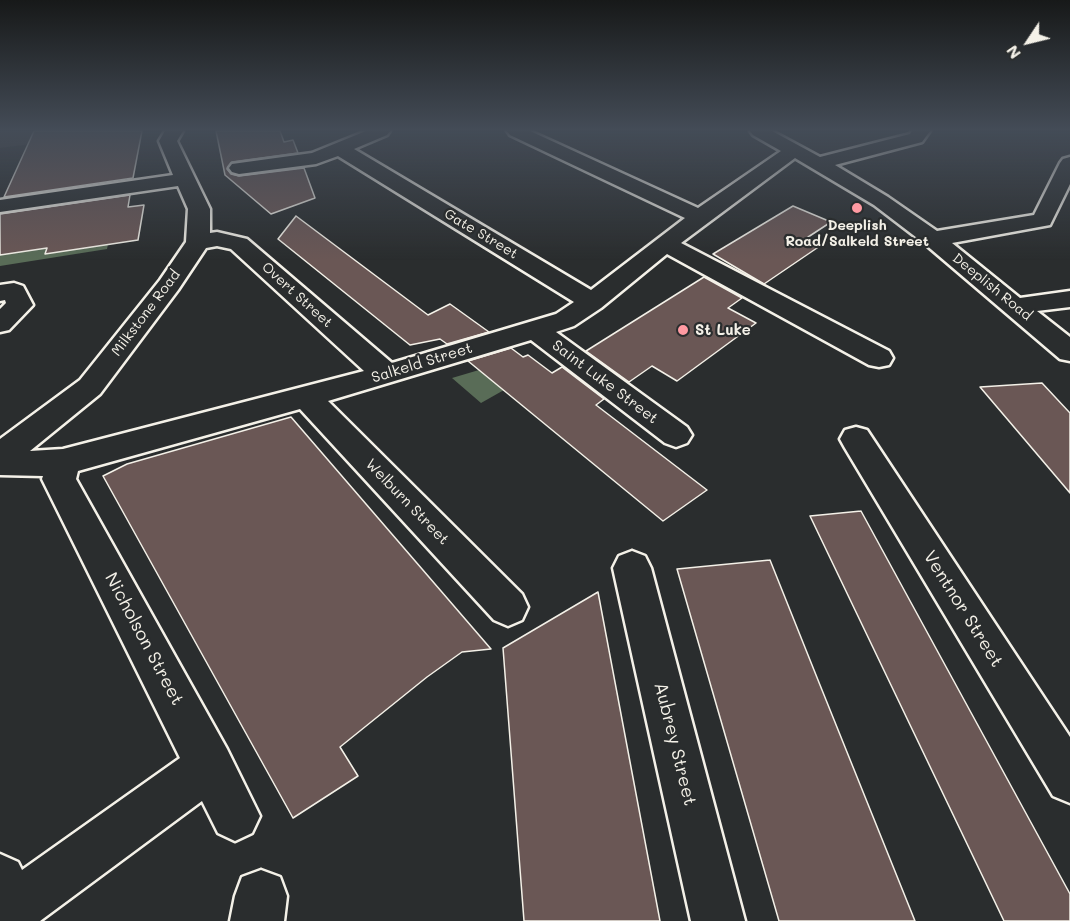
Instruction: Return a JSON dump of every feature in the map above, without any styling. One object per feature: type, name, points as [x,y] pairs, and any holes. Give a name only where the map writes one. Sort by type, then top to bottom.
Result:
[{"type":"street","points":[[184,174],[198,209],[198,242]]},
{"type":"street","name":"Gate Street","points":[[382,174],[592,302]]},
{"type":"street","points":[[608,174],[700,217]]},
{"type":"street","name":"Salkeld Street","points":[[0,462],[27,464],[63,462],[387,375],[533,328],[565,320],[592,302],[700,217],[775,174]]},
{"type":"street","name":"Deeplish Road","points":[[837,174],[881,201],[933,239],[1070,352]]},
{"type":"street","points":[[933,239],[1042,220],[1065,174]]},
{"type":"street","points":[[0,206],[186,179]]},
{"type":"street","name":"Overt Street","points":[[198,242],[218,239],[239,244],[387,375]]},
{"type":"street","name":"Milkstone Road","points":[[0,457],[90,387],[169,285],[198,242]]},
{"type":"street","points":[[666,244],[879,358]]},
{"type":"street","points":[[0,293],[14,291],[20,305],[0,324]]},
{"type":"street","points":[[1017,306],[1070,299]]},
{"type":"street","name":"Saint Luke Street","points":[[533,328],[676,435]]},
{"type":"street","name":"Welburn Street","points":[[306,397],[508,607]]},
{"type":"street","name":"Ventnor Street","points":[[856,438],[1070,779]]},
{"type":"street","name":"Nicholson Street","points":[[63,462],[59,479],[235,816]]},
{"type":"street","name":"Aubrey Street","points":[[632,568],[718,921]]},
{"type":"street","points":[[7,904],[210,766]]},
{"type":"green space","points":[[111,230],[107,249],[0,266],[0,255],[47,248],[46,253]]},
{"type":"green space","points":[[479,370],[504,390],[481,403],[452,378]]},
{"type":"building","points":[[14,174],[134,174],[133,178],[4,197]]},
{"type":"building","points":[[306,174],[315,198],[271,214],[225,175]]},
{"type":"building","points":[[130,195],[128,207],[144,205],[138,240],[45,254],[47,248],[0,255],[0,214]]},
{"type":"building","points":[[793,206],[831,222],[802,241],[817,248],[764,284],[713,254]]},
{"type":"building","points":[[296,216],[428,315],[450,304],[489,332],[447,344],[440,339],[410,345],[278,239]]},
{"type":"building","name":"St Luke","points":[[704,277],[742,298],[728,308],[756,323],[677,381],[652,366],[629,382],[586,351]]},
{"type":"building","points":[[511,348],[523,357],[528,355],[552,373],[562,367],[604,399],[596,405],[707,490],[663,521],[468,361]]},
{"type":"building","points":[[1042,383],[1070,413],[1070,493],[980,387]]},
{"type":"building","points":[[291,417],[491,649],[462,652],[340,747],[358,776],[293,818],[103,476],[127,464]]},
{"type":"building","points":[[861,511],[1070,894],[1070,921],[1004,921],[810,516]]},
{"type":"building","points":[[770,560],[915,921],[779,921],[677,569]]},
{"type":"building","points":[[598,592],[660,921],[524,921],[503,648]]},
{"type":"place","name":"Deeplish Road/Salkeld Street","points":[[857,208]]},
{"type":"place","name":"St Luke","points":[[683,330]]}]
